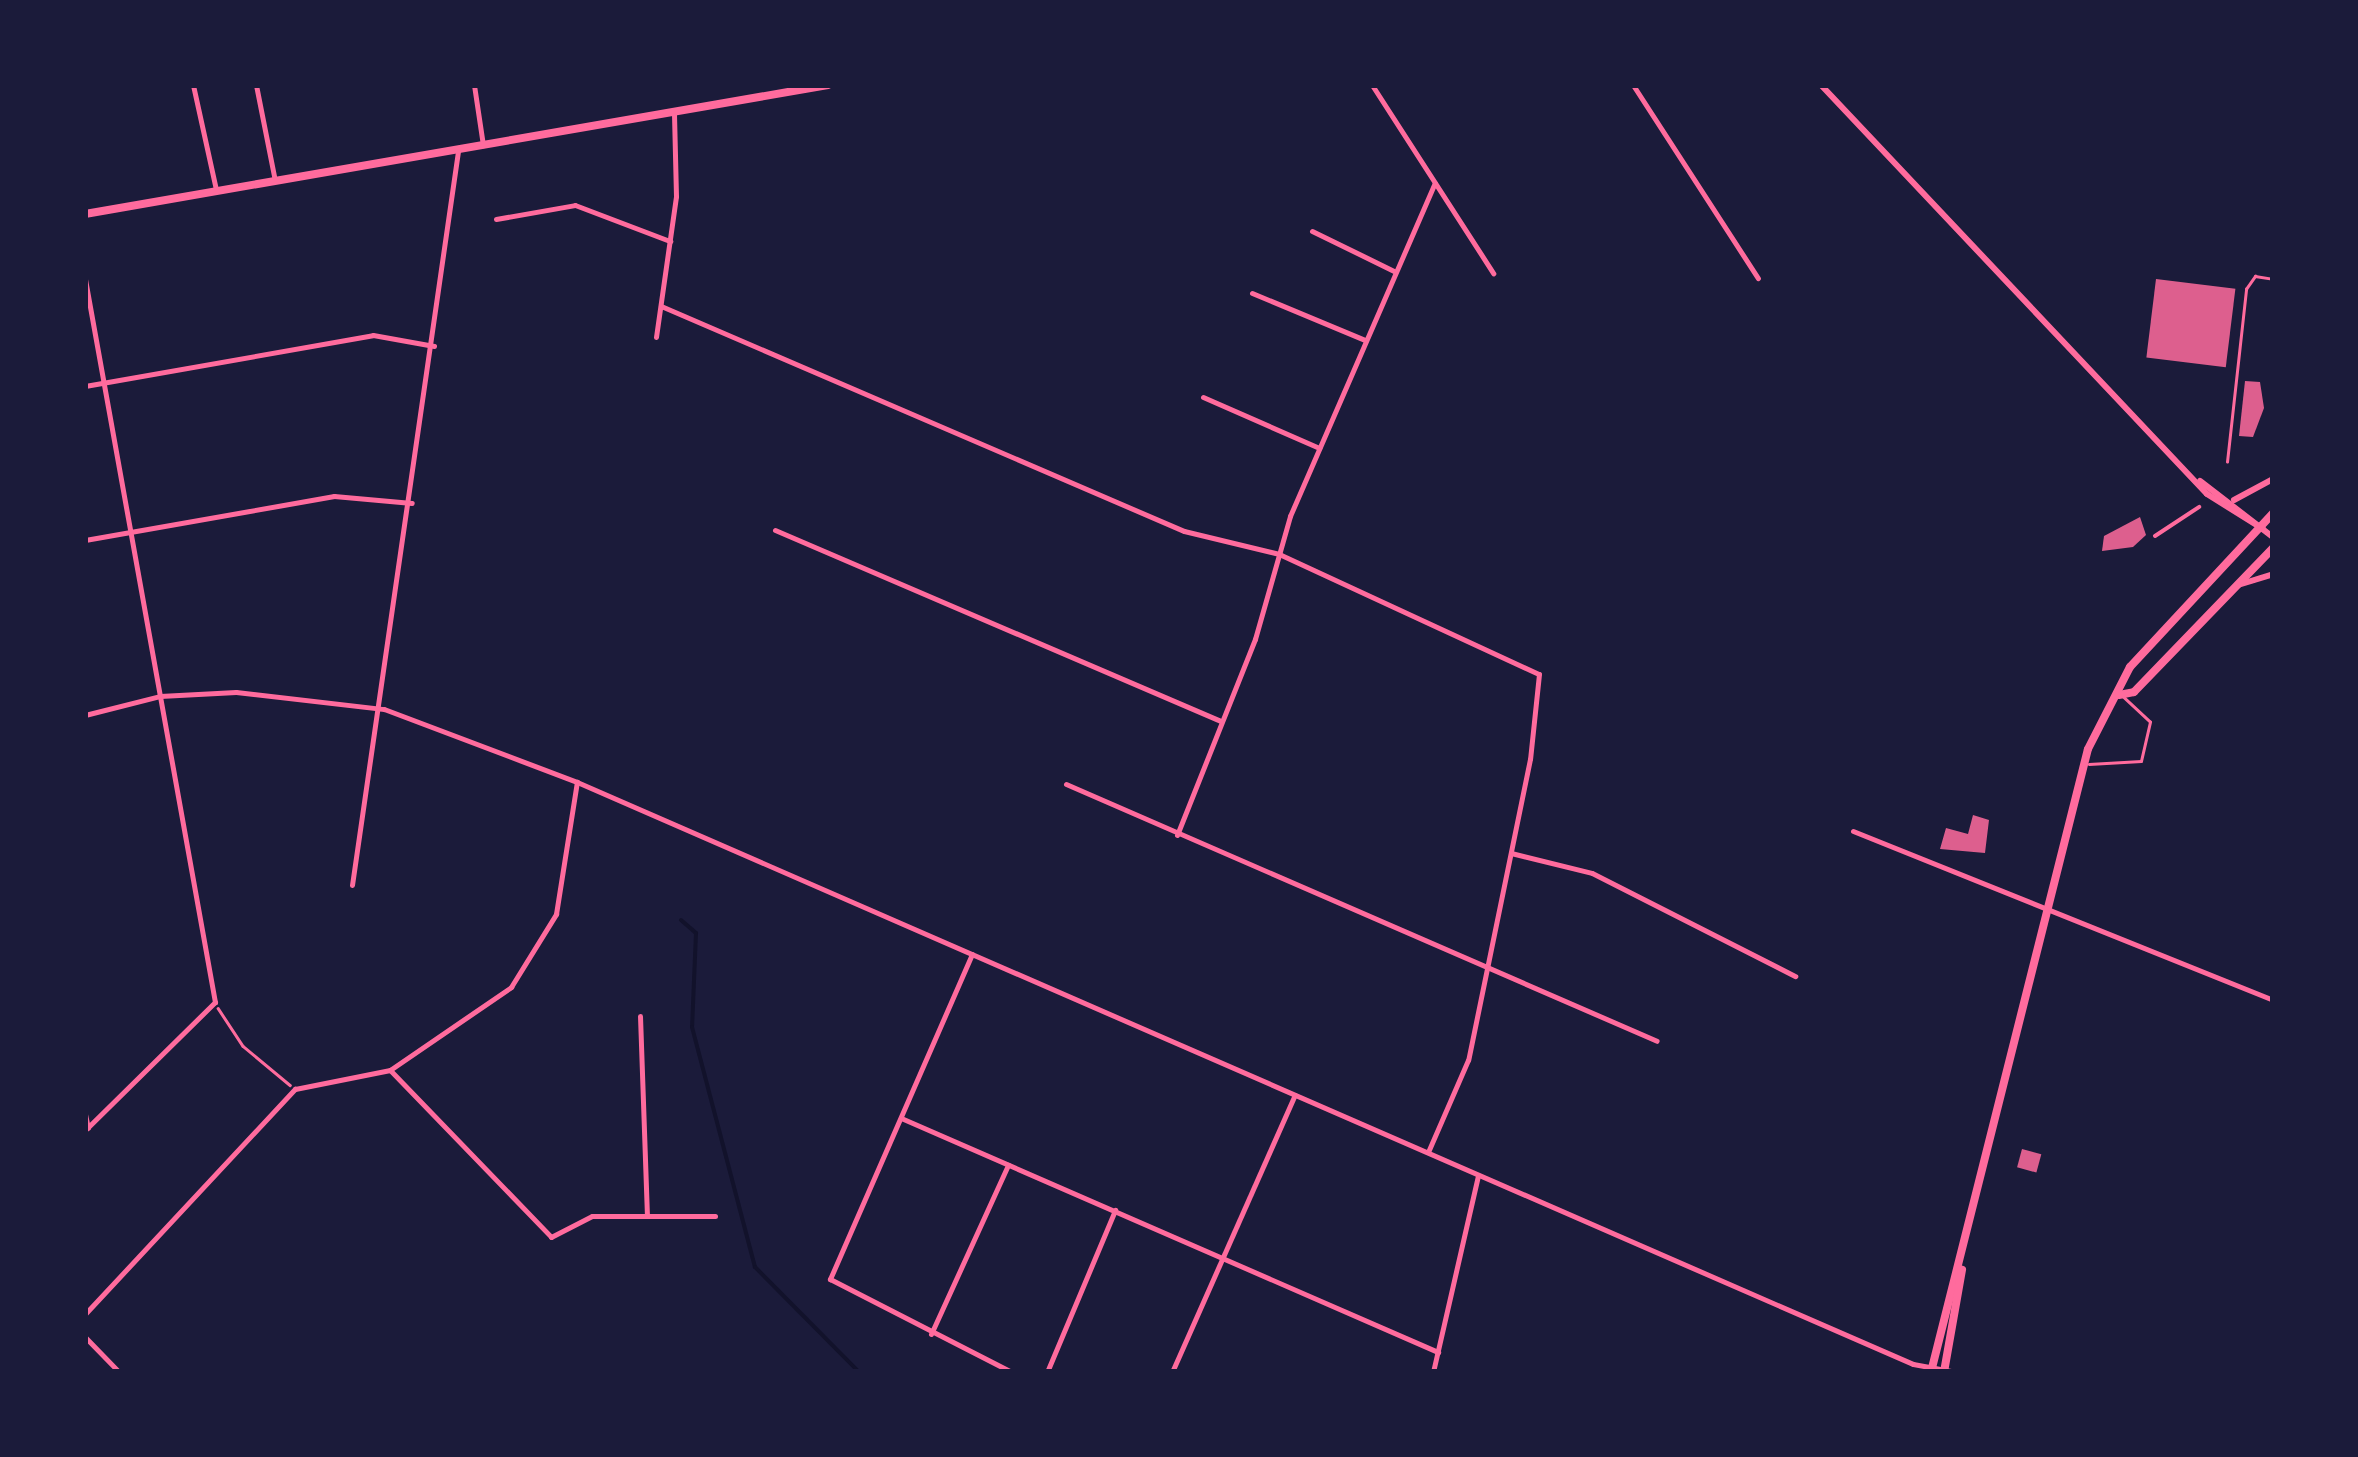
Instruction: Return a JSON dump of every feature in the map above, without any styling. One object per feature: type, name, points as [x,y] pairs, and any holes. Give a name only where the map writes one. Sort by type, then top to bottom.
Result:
[{"type":"main road","points":[[85,214],[828,85]]},
{"type":"main road","points":[[1944,1371],[1962,1270],[2083,761],[2130,667],[2264,530],[2273,514]]},
{"type":"main road","points":[[2119,695],[2134,692],[2273,548]]},
{"type":"main road","points":[[1931,1370],[1962,1270]]},
{"type":"street","points":[[193,85],[216,192]]},
{"type":"street","points":[[256,85],[275,182]]},
{"type":"street","points":[[474,85],[484,145]]},
{"type":"street","points":[[1372,85],[1494,273]]},
{"type":"street","points":[[1633,85],[1758,278]]},
{"type":"street","points":[[1821,85],[2233,516],[2264,530]]},
{"type":"street","points":[[656,337],[670,240],[674,110]]},
{"type":"street","points":[[352,885],[384,709],[458,149]]},
{"type":"street","points":[[1177,835],[1319,448],[1434,184]]},
{"type":"street","points":[[496,220],[575,205],[670,240]]},
{"type":"street","points":[[1312,231],[1394,272]]},
{"type":"street","points":[[85,279],[215,1002],[86,1129]]},
{"type":"street","points":[[1252,294],[1365,340]]},
{"type":"street","points":[[661,306],[1184,531],[1279,554],[1538,674],[1542,693],[1468,1060],[1428,1152]]},
{"type":"street","points":[[85,386],[372,335],[434,346]]},
{"type":"street","points":[[1204,397],[1319,448]]},
{"type":"street","points":[[2234,500],[2273,478]]},
{"type":"street","points":[[2200,481],[2234,500],[2273,537]]},
{"type":"street","points":[[85,540],[334,496],[412,503]]},
{"type":"street","points":[[2155,536],[2199,507]]},
{"type":"street","points":[[775,530],[1220,721]]},
{"type":"street","points":[[2236,586],[2273,574]]},
{"type":"street","points":[[85,714],[160,696],[291,693],[384,709],[577,782],[1931,1370],[1956,1372]]},
{"type":"street","points":[[85,1314],[295,1089],[390,1070],[476,1018],[531,963],[556,914],[577,782]]},
{"type":"street","points":[[1066,784],[1486,973],[1657,1041]]},
{"type":"street","points":[[1854,831],[2273,1000]]},
{"type":"street","points":[[1511,853],[1592,873],[1794,976]]},
{"type":"street","points":[[972,954],[830,1279],[931,1334],[1012,1372]]},
{"type":"street","points":[[640,1016],[647,1216]]},
{"type":"street","points":[[390,1070],[551,1237],[592,1216],[715,1216]]},
{"type":"street","points":[[1172,1372],[1295,1094]]},
{"type":"street","points":[[85,1114],[86,1129]]},
{"type":"street","points":[[901,1118],[1438,1352]]},
{"type":"street","points":[[931,1334],[1008,1165]]},
{"type":"street","points":[[1434,1372],[1478,1174]]},
{"type":"street","points":[[1047,1372],[1115,1210]]},
{"type":"street","points":[[85,1337],[119,1372]]},
{"type":"lane","points":[[2227,462],[2246,289],[2255,276],[2273,280]]},
{"type":"lane","points":[[2083,761],[2140,760],[2148,716],[2119,695]]},
{"type":"path","points":[[215,1002],[243,1046],[295,1089]]},
{"type":"building","points":[[2156,279],[2235,289],[2226,367],[2146,357]]},
{"type":"building","points":[[2245,381],[2260,382],[2264,408],[2253,437],[2239,436]]},
{"type":"building","points":[[2140,517],[2146,535],[2133,547],[2102,551],[2104,536]]},
{"type":"building","points":[[1973,815],[1989,820],[1985,853],[1940,849],[1946,828],[1968,834]]},
{"type":"building","points":[[2022,1149],[2041,1154],[2036,1173],[2017,1167]]},
{"type":"waterway","points":[[681,920],[696,933],[692,1027],[755,1267],[859,1372]]}]
